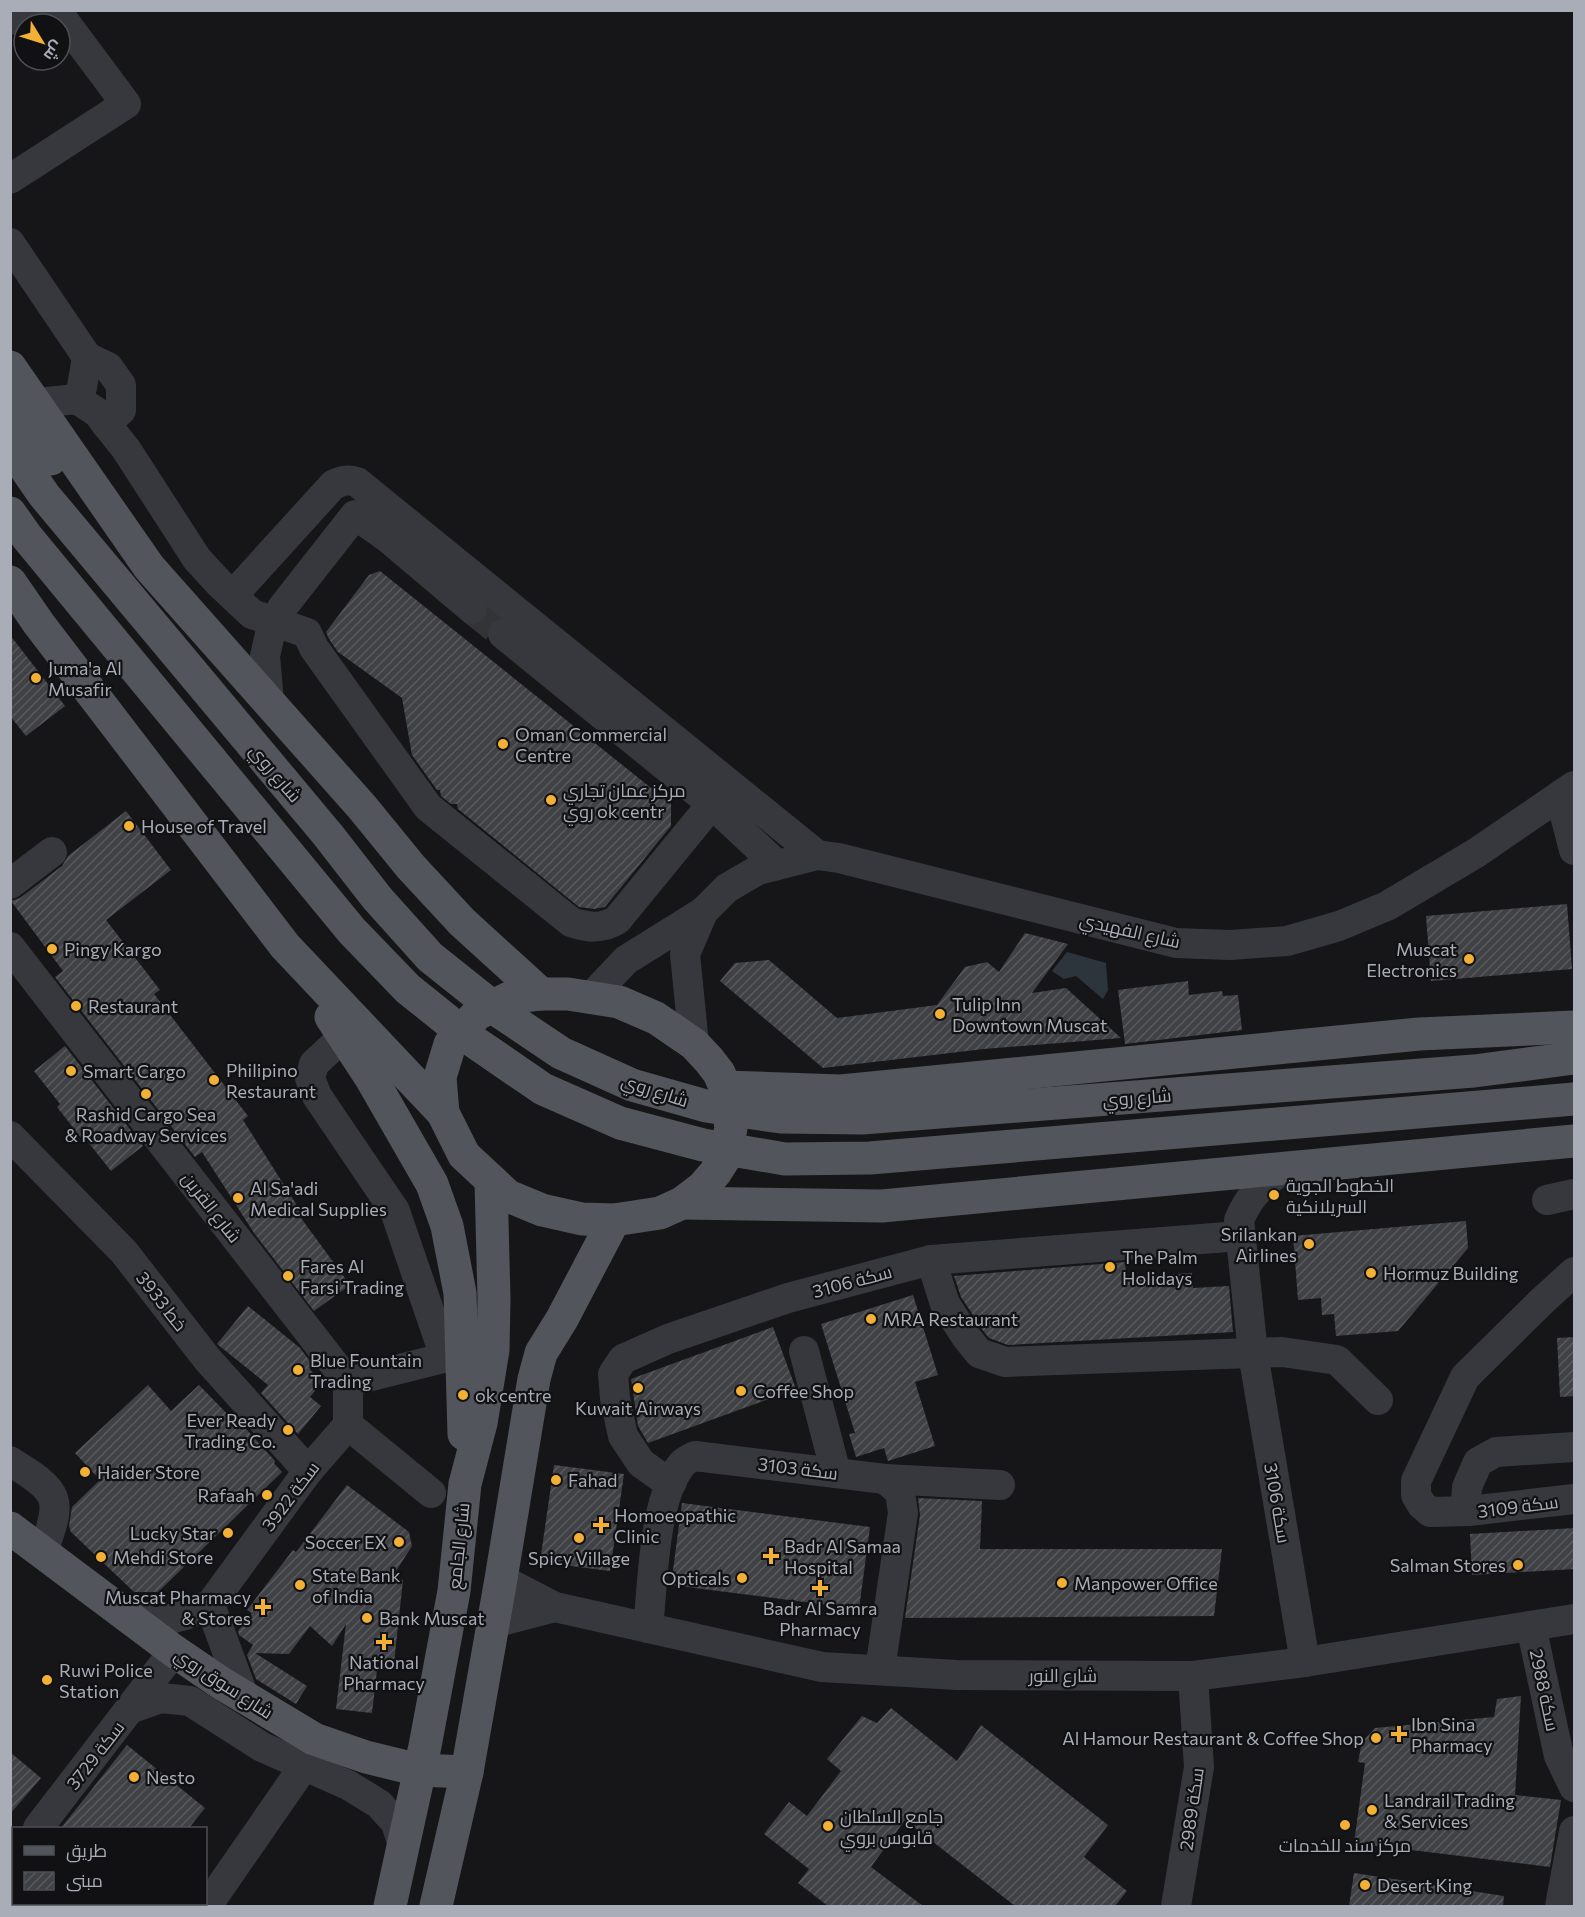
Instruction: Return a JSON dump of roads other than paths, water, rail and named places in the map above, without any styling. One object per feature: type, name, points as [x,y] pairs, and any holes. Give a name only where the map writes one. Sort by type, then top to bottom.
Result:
[{"type":"main road","points":[[10,367],[23,408],[149,567],[362,807],[418,875],[462,922],[541,994]]},
{"type":"main road","name":"شارع روي","points":[[10,446],[44,495],[328,835],[377,898],[430,957],[494,1008],[561,1053],[632,1085],[706,1106],[782,1117],[862,1118],[1474,1071],[1575,1058]]},
{"type":"main road","points":[[10,513],[27,537],[352,931],[408,989],[473,1041],[543,1089],[620,1123],[704,1145],[785,1159],[870,1158],[1575,1099]]},
{"type":"main road","points":[[10,572],[39,624]]},
{"type":"main road","points":[[10,582],[39,624],[285,946],[371,1078],[432,1184],[447,1226],[460,1293],[454,1355],[465,1484]]},
{"type":"main road","points":[[285,946],[443,1113],[464,1155],[508,1197],[542,1210],[582,1219],[614,1220],[660,1213],[682,1203],[702,1188],[715,1173],[724,1159],[731,1128],[725,1086],[709,1060],[694,1044],[657,1018],[619,1002],[568,994],[541,994],[509,998],[477,1014],[450,1044],[440,1077],[443,1113]]},
{"type":"main road","points":[[725,1086],[841,1091],[1419,1034],[1575,1027]]},
{"type":"main road","points":[[1404,1157],[1575,1119]]},
{"type":"main road","points":[[682,1203],[882,1206],[1575,1141]]},
{"type":"main road","name":"شارع الجامع","points":[[390,1906],[454,1591],[465,1484],[481,1423],[493,1350],[491,1181]]},
{"type":"main road","points":[[436,1906],[467,1773],[534,1379],[541,1353],[562,1319],[614,1220]]},
{"type":"main road","name":"شارع سوق روي","points":[[10,1528],[174,1651],[243,1697],[314,1739],[374,1759],[419,1770],[467,1773]]},
{"type":"street","points":[[10,20],[27,10]]},
{"type":"street","points":[[10,179],[126,104],[56,10]]},
{"type":"street","points":[[10,243],[87,357],[108,367],[121,385],[121,410],[106,424]]},
{"type":"street","points":[[77,399],[82,387],[87,357]]},
{"type":"street","points":[[23,408],[77,399],[98,412],[126,449],[197,559],[252,614],[308,633],[314,648],[428,807],[571,922],[582,926],[606,926],[617,920],[712,804]]},
{"type":"street","points":[[233,595],[333,485],[349,480],[364,486],[494,617],[712,804],[777,865]]},
{"type":"street","points":[[269,702],[265,656],[275,622],[282,608],[355,515],[817,855]]},
{"type":"street","points":[[1568,791],[1575,850]]},
{"type":"street","name":"شارع الفهيدي","points":[[591,998],[626,960],[703,912],[727,888],[758,870],[817,855],[839,858],[1176,943],[1230,945],[1287,941],[1339,926],[1387,906],[1476,853],[1568,791]]},
{"type":"street","points":[[10,884],[52,852]]},
{"type":"street","name":"شارع الفهيدي","points":[[694,1044],[685,954],[703,912]]},
{"type":"street","name":"شارع القرين","points":[[10,947],[348,1382]]},
{"type":"street","points":[[344,1036],[314,1064],[310,1078],[317,1096],[395,1211],[454,1355],[348,1382],[348,1425],[431,1493]]},
{"type":"street","name":"3933 خط","points":[[10,1136],[123,1252],[208,1360],[308,1470]]},
{"type":"street","name":"سكة 3106","points":[[1287,1167],[1265,1182],[1246,1202],[1239,1220],[1253,1353],[1305,1662]]},
{"type":"street","name":"سكة 3106","points":[[672,1482],[641,1463],[623,1436],[615,1398],[613,1374],[623,1359],[668,1340],[788,1298],[931,1260],[1240,1236]]},
{"type":"street","points":[[931,1260],[945,1304],[967,1338],[979,1353],[1005,1362],[1282,1352],[1337,1360],[1378,1400]]},
{"type":"street","points":[[1469,1511],[1431,1512],[1422,1505],[1416,1495],[1416,1481],[1465,1377],[1575,1272]]},
{"type":"street","points":[[1541,1302],[1575,1300]]},
{"type":"street","points":[[804,1351],[836,1473]]},
{"type":"street","name":"سكة 3922","points":[[210,1605],[308,1470],[348,1425]]},
{"type":"street","name":"سكة 3109","points":[[1575,1447],[1496,1452],[1478,1462],[1467,1487],[1466,1501],[1469,1511],[1575,1499]]},
{"type":"street","name":"سكة 3103","points":[[648,1628],[660,1516],[672,1482],[684,1462],[695,1456],[885,1479],[1000,1485]]},
{"type":"street","points":[[10,1461],[43,1485],[53,1497],[54,1512],[43,1553]]},
{"type":"street","points":[[880,1670],[903,1513],[900,1492],[885,1479]]},
{"type":"street","name":"شارع النور","points":[[501,1579],[555,1607],[822,1667],[957,1675],[1193,1676],[1305,1662],[1575,1619]]},
{"type":"street","points":[[119,1610],[155,1623],[210,1605],[243,1697]]},
{"type":"street","name":"شارع النور","points":[[494,1623],[555,1607]]},
{"type":"street","name":"سكة 2988","points":[[1531,1626],[1559,1756],[1575,1787]]},
{"type":"street","name":"سكة 3729","points":[[39,1827],[174,1651]]},
{"type":"street","name":"سكة 2989","points":[[1176,1906],[1199,1767],[1193,1676]]},
{"type":"street","points":[[132,1708],[161,1698],[190,1701],[262,1748],[348,1785],[379,1803],[396,1823],[403,1846]]},
{"type":"street","points":[[207,1906],[304,1766]]},
{"type":"street","points":[[1560,1906],[1575,1831]]},
{"type":"tunnel","points":[[472,609],[503,634]]},
{"type":"place","name":"Juma'a Al Musafir","points":[[36,678]]},
{"type":"place","name":"Oman Commercial Centre","points":[[503,744]]},
{"type":"place","name":"مركز عمان تجاري روي ok centr","points":[[551,800]]},
{"type":"place","name":"House of Travel","points":[[129,826]]},
{"type":"place","name":"Pingy Kargo","points":[[52,949]]},
{"type":"place","name":"Muscat Electronics","points":[[1469,959]]},
{"type":"place","name":"Restaurant","points":[[76,1006]]},
{"type":"place","name":"Tulip Inn Downtown Muscat","points":[[940,1014]]},
{"type":"place","name":"Smart Cargo","points":[[71,1071]]},
{"type":"place","name":"Philipino Restaurant","points":[[214,1080]]},
{"type":"place","name":"Rashid Cargo Sea & Roadway Services","points":[[146,1094]]},
{"type":"place","name":"الخطوط الجوية السريلانكية","points":[[1274,1195]]},
{"type":"place","name":"Al Sa'adi Medical Supplies","points":[[238,1198]]},
{"type":"place","name":"Srilankan Airlines","points":[[1309,1244]]},
{"type":"place","name":"The Palm Holidays","points":[[1110,1267]]},
{"type":"place","name":"Hormuz Building","points":[[1371,1273]]},
{"type":"place","name":"Fares Al Farsi Trading","points":[[288,1276]]},
{"type":"place","name":"MRA Restaurant","points":[[871,1319]]},
{"type":"place","name":"Blue Fountain Trading","points":[[298,1370]]},
{"type":"place","name":"Kuwait Airways","points":[[638,1388]]},
{"type":"place","name":"Coffee Shop","points":[[741,1391]]},
{"type":"place","name":"ok centre","points":[[463,1395]]},
{"type":"place","name":"Ever Ready Trading Co.","points":[[288,1430]]},
{"type":"place","name":"Haider Store","points":[[85,1472]]},
{"type":"place","name":"Fahad","points":[[556,1480]]},
{"type":"place","name":"Rafaah","points":[[267,1495]]},
{"type":"place","name":"Homoeopathic Clinic","points":[[601,1525]]},
{"type":"place","name":"Lucky Star","points":[[228,1533]]},
{"type":"place","name":"Spicy Village","points":[[579,1538]]},
{"type":"place","name":"Soccer EX","points":[[399,1542]]},
{"type":"place","name":"Badr Al Samaa Hospital","points":[[771,1556]]},
{"type":"place","name":"Mehdi Store","points":[[101,1557]]},
{"type":"place","name":"Salman Stores","points":[[1518,1565]]},
{"type":"place","name":"Opticals","points":[[742,1578]]},
{"type":"place","name":"Manpower Office","points":[[1062,1583]]},
{"type":"place","name":"State Bank of India","points":[[300,1585]]},
{"type":"place","name":"Badr Al Samra Pharmacy","points":[[820,1588]]},
{"type":"place","name":"Muscat Pharmacy & Stores","points":[[263,1607]]},
{"type":"place","name":"Bank Muscat","points":[[367,1618]]},
{"type":"place","name":"National Pharmacy","points":[[384,1642]]},
{"type":"place","name":"Ruwi Police Station","points":[[47,1680]]},
{"type":"place","name":"Ibn Sina Pharmacy","points":[[1399,1734]]},
{"type":"place","name":"Al Hamour Restaurant & Coffee Shop","points":[[1376,1738]]},
{"type":"place","name":"Nesto","points":[[134,1777]]},
{"type":"place","name":"Landrail Trading & Services","points":[[1372,1810]]},
{"type":"place","name":"مركز سند للخدمات","points":[[1345,1825]]},
{"type":"place","name":"جامع السلطان قابوس بروي","points":[[828,1826]]},
{"type":"place","name":"Desert King","points":[[1365,1885]]}]
